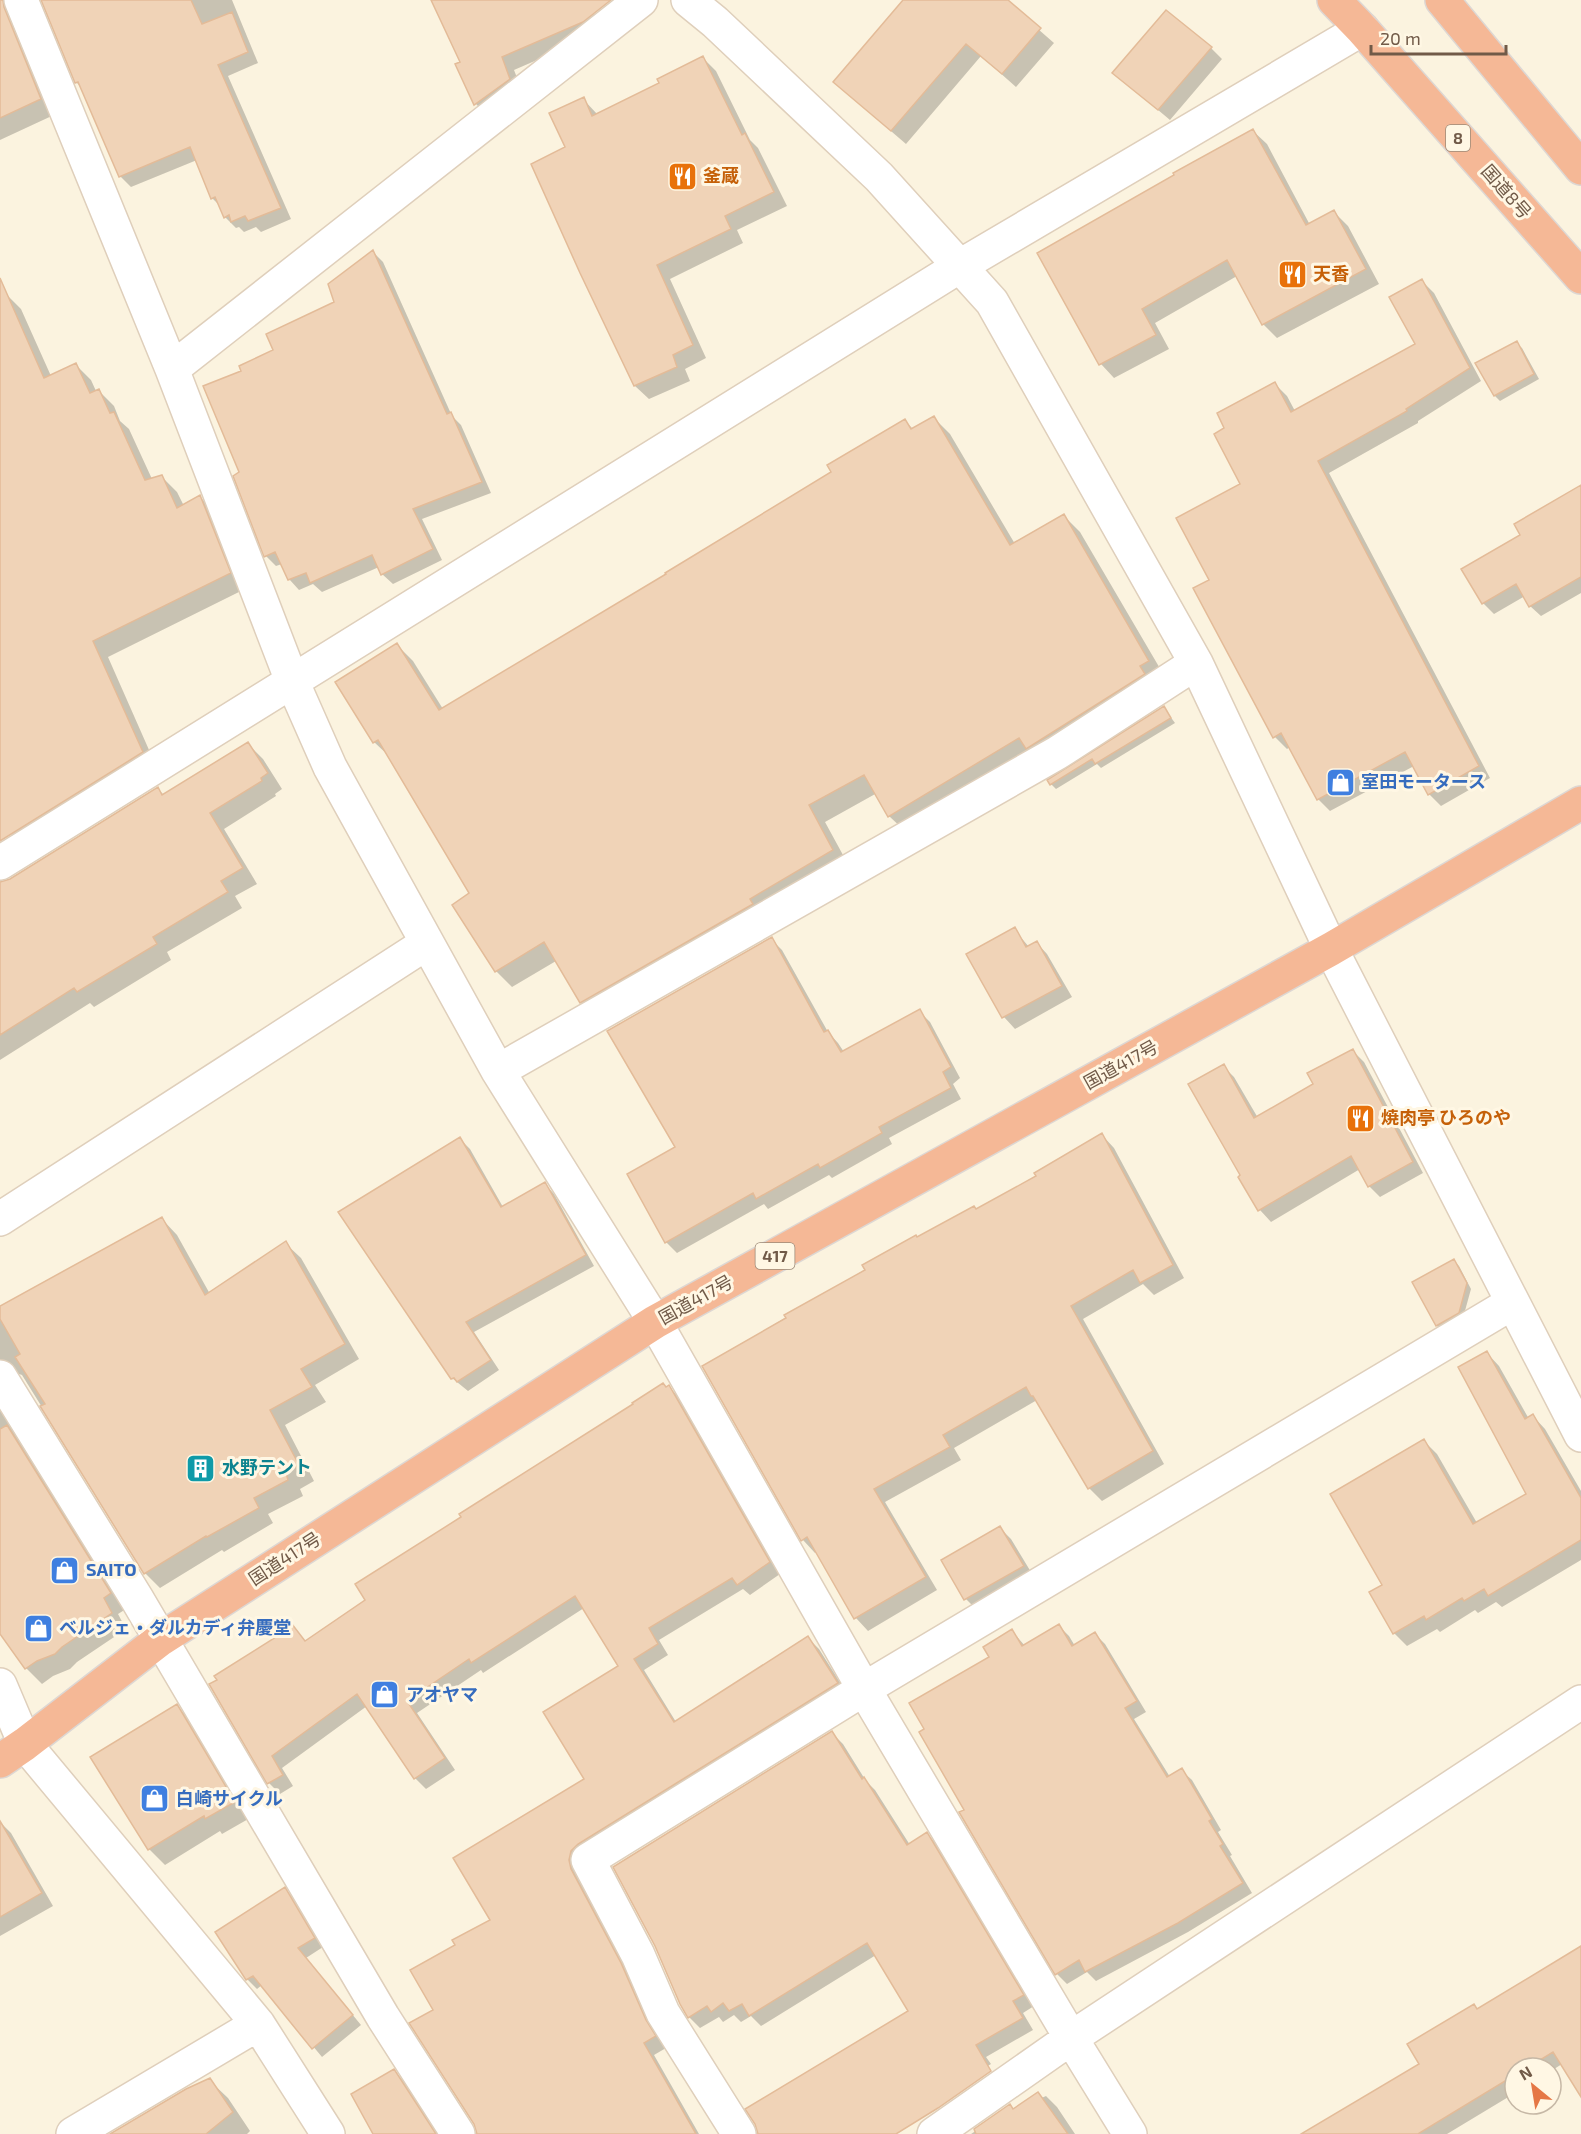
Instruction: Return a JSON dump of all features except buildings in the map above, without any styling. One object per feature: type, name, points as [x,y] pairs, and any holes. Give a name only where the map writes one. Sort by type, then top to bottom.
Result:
[{"type":"highway","name":"国道8号","points":[[1334,0],[1581,277]]},
{"type":"highway","points":[[1442,0],[1581,168]]},
{"type":"highway","name":"国道417号","points":[[12,1753],[160,1639],[655,1322],[1331,949],[1581,803]]},
{"type":"street","points":[[21,0],[172,369],[292,681],[330,767],[498,1071],[655,1322],[864,1689],[1130,2134]]},
{"type":"street","points":[[172,369],[641,0]]},
{"type":"street","points":[[688,0],[715,22],[879,177],[992,302],[1196,663],[1331,949],[1581,1435]]},
{"type":"street","points":[[0,863],[960,267],[1362,29]]},
{"type":"street","points":[[498,1071],[1057,753],[1196,663]]},
{"type":"street","points":[[0,1219],[427,943]]},
{"type":"street","points":[[739,2134],[663,2013],[638,1955],[588,1860],[864,1689],[1512,1303]]},
{"type":"street","points":[[0,1377],[160,1639],[383,2017],[458,2134]]},
{"type":"street","points":[[0,1685],[12,1753],[258,2024],[328,2134]]},
{"type":"street","points":[[934,2134],[1071,2038],[1581,1702]]},
{"type":"street","points":[[73,2134],[258,2024]]},
{"type":"place","name":"釜蔵","points":[[682,176]]},
{"type":"place","name":"天香","points":[[1292,274]]},
{"type":"place","name":"室田モータース","points":[[1340,782]]},
{"type":"place","name":"焼肉亭 ひろのや","points":[[1360,1118]]},
{"type":"place","name":"水野テント","points":[[201,1468]]},
{"type":"place","name":"SAITO","points":[[65,1570]]},
{"type":"place","name":"ベルジェ・ダルカディ弁慶堂","points":[[38,1628]]},
{"type":"place","name":"アオヤマ","points":[[385,1695]]},
{"type":"place","name":"白崎サイクル","points":[[155,1799]]}]
